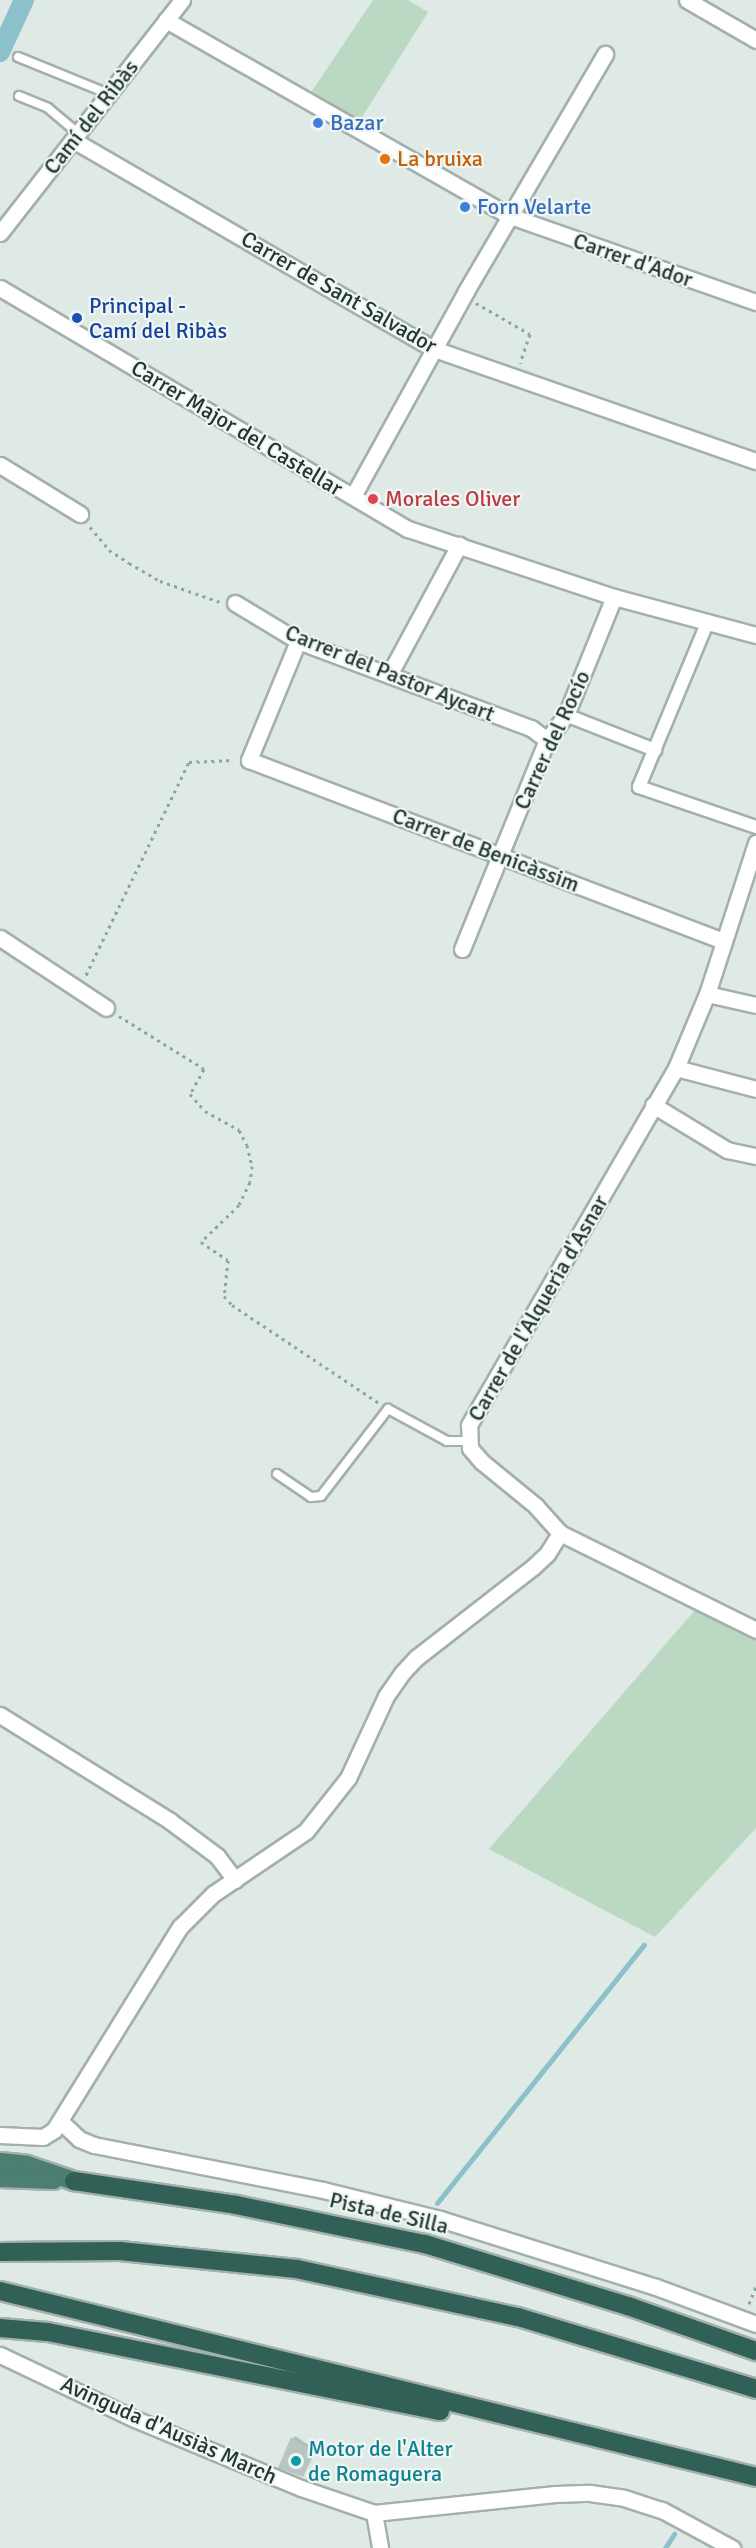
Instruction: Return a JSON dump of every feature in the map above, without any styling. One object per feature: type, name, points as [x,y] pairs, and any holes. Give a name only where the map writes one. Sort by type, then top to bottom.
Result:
[{"type":"highway","points":[[0,2162],[27,2165],[74,2181]]},
{"type":"highway","name":"Pista de Silla","points":[[0,2178],[74,2181],[236,2205],[425,2244],[628,2306],[756,2351]]},
{"type":"highway","points":[[0,2252],[120,2251],[297,2269],[518,2317],[615,2344],[756,2389]]},
{"type":"highway","points":[[0,2291],[756,2477]]},
{"type":"highway","points":[[0,2328],[48,2332],[722,2468]]},
{"type":"street","name":"Camí del Ribàs","points":[[0,233],[182,0]]},
{"type":"street","points":[[687,0],[756,40]]},
{"type":"street","name":"Carrer d'Ador","points":[[166,20],[510,216],[756,302]]},
{"type":"street","points":[[352,496],[510,216],[605,54]]},
{"type":"street","name":"Carrer de Sant Salvador","points":[[76,136],[434,349],[756,461]]},
{"type":"street","name":"Carrer Major del Castellar","points":[[0,288],[408,529],[614,597],[756,635]]},
{"type":"street","points":[[0,465],[80,514]]},
{"type":"street","points":[[389,675],[459,545]]},
{"type":"street","name":"Carrer del Rocío","points":[[462,949],[547,740],[566,715],[614,597]]},
{"type":"street","name":"Carrer del Pastor Aycart","points":[[235,603],[298,641],[531,728],[547,740]]},
{"type":"street","points":[[708,621],[639,787],[756,827]]},
{"type":"street","points":[[249,760],[298,641]]},
{"type":"street","points":[[566,715],[655,750]]},
{"type":"street","name":"Carrer de Benicàssim","points":[[249,760],[723,941]]},
{"type":"street","name":"Carrer de l'Alqueria d'Asnar","points":[[560,1533],[536,1506],[482,1462],[469,1441],[469,1425],[676,1068],[706,994],[756,846]]},
{"type":"street","points":[[0,938],[105,1008]]},
{"type":"street","points":[[706,994],[756,1005]]},
{"type":"street","points":[[676,1068],[756,1089]]},
{"type":"street","points":[[653,1105],[727,1150],[756,1156]]},
{"type":"street","points":[[0,2135],[43,2137],[60,2121],[180,1927],[213,1894],[306,1831],[332,1803],[386,1696],[416,1658],[533,1567],[547,1554],[560,1533],[756,1630]]},
{"type":"street","points":[[0,1715],[170,1821],[217,1856],[235,1880]]},
{"type":"street","points":[[60,2121],[79,2139],[94,2145],[288,2182],[440,2219],[645,2283],[756,2324]]},
{"type":"street","name":"Avinguda d'Ausiàs March","points":[[0,2355],[146,2424],[301,2488],[374,2513],[555,2493],[590,2493],[624,2498],[662,2510],[732,2548]]},
{"type":"street","points":[[374,2513],[380,2548]]},
{"type":"lane","points":[[18,57],[109,94]]},
{"type":"lane","points":[[19,96],[48,108],[76,136]]},
{"type":"lane","points":[[277,1474],[311,1497],[321,1496],[387,1409],[447,1441],[469,1441]]},
{"type":"path","points":[[476,303],[530,334],[518,367]]},
{"type":"path","points":[[80,514],[109,550],[129,564],[160,581],[218,602],[235,603]]},
{"type":"path","points":[[79,990],[189,762],[249,760]]},
{"type":"path","points":[[105,1008],[204,1069],[190,1094],[205,1111],[239,1130],[252,1166],[250,1182],[239,1205],[201,1242],[228,1260],[223,1284],[224,1296],[232,1305],[387,1409]]},
{"type":"green space","points":[[373,0],[408,0],[428,12],[359,122],[308,97]]},
{"type":"green space","points":[[695,1610],[756,1640],[756,1828],[655,1937],[489,1849]]},
{"type":"building","name":"Motor de l'Alter de Romaguera","points":[[291,2437],[315,2452],[303,2477],[278,2468]]},
{"type":"waterway","points":[[0,39],[18,0]]},
{"type":"waterway","points":[[0,52],[24,0]]},
{"type":"waterway","points":[[437,2203],[644,1945]]},
{"type":"waterway","points":[[665,2548],[674,2534]]},
{"type":"place","name":"Bazar","points":[[318,123]]},
{"type":"place","name":"La bruixa","points":[[385,159]]},
{"type":"place","name":"Forn Velarte","points":[[465,207]]},
{"type":"place","name":"Principal - Camí del Ribàs","points":[[77,318]]},
{"type":"place","name":"Morales Oliver","points":[[373,499]]},
{"type":"place","name":"Motor de l'Alter de Romaguera","points":[[296,2461]]}]
